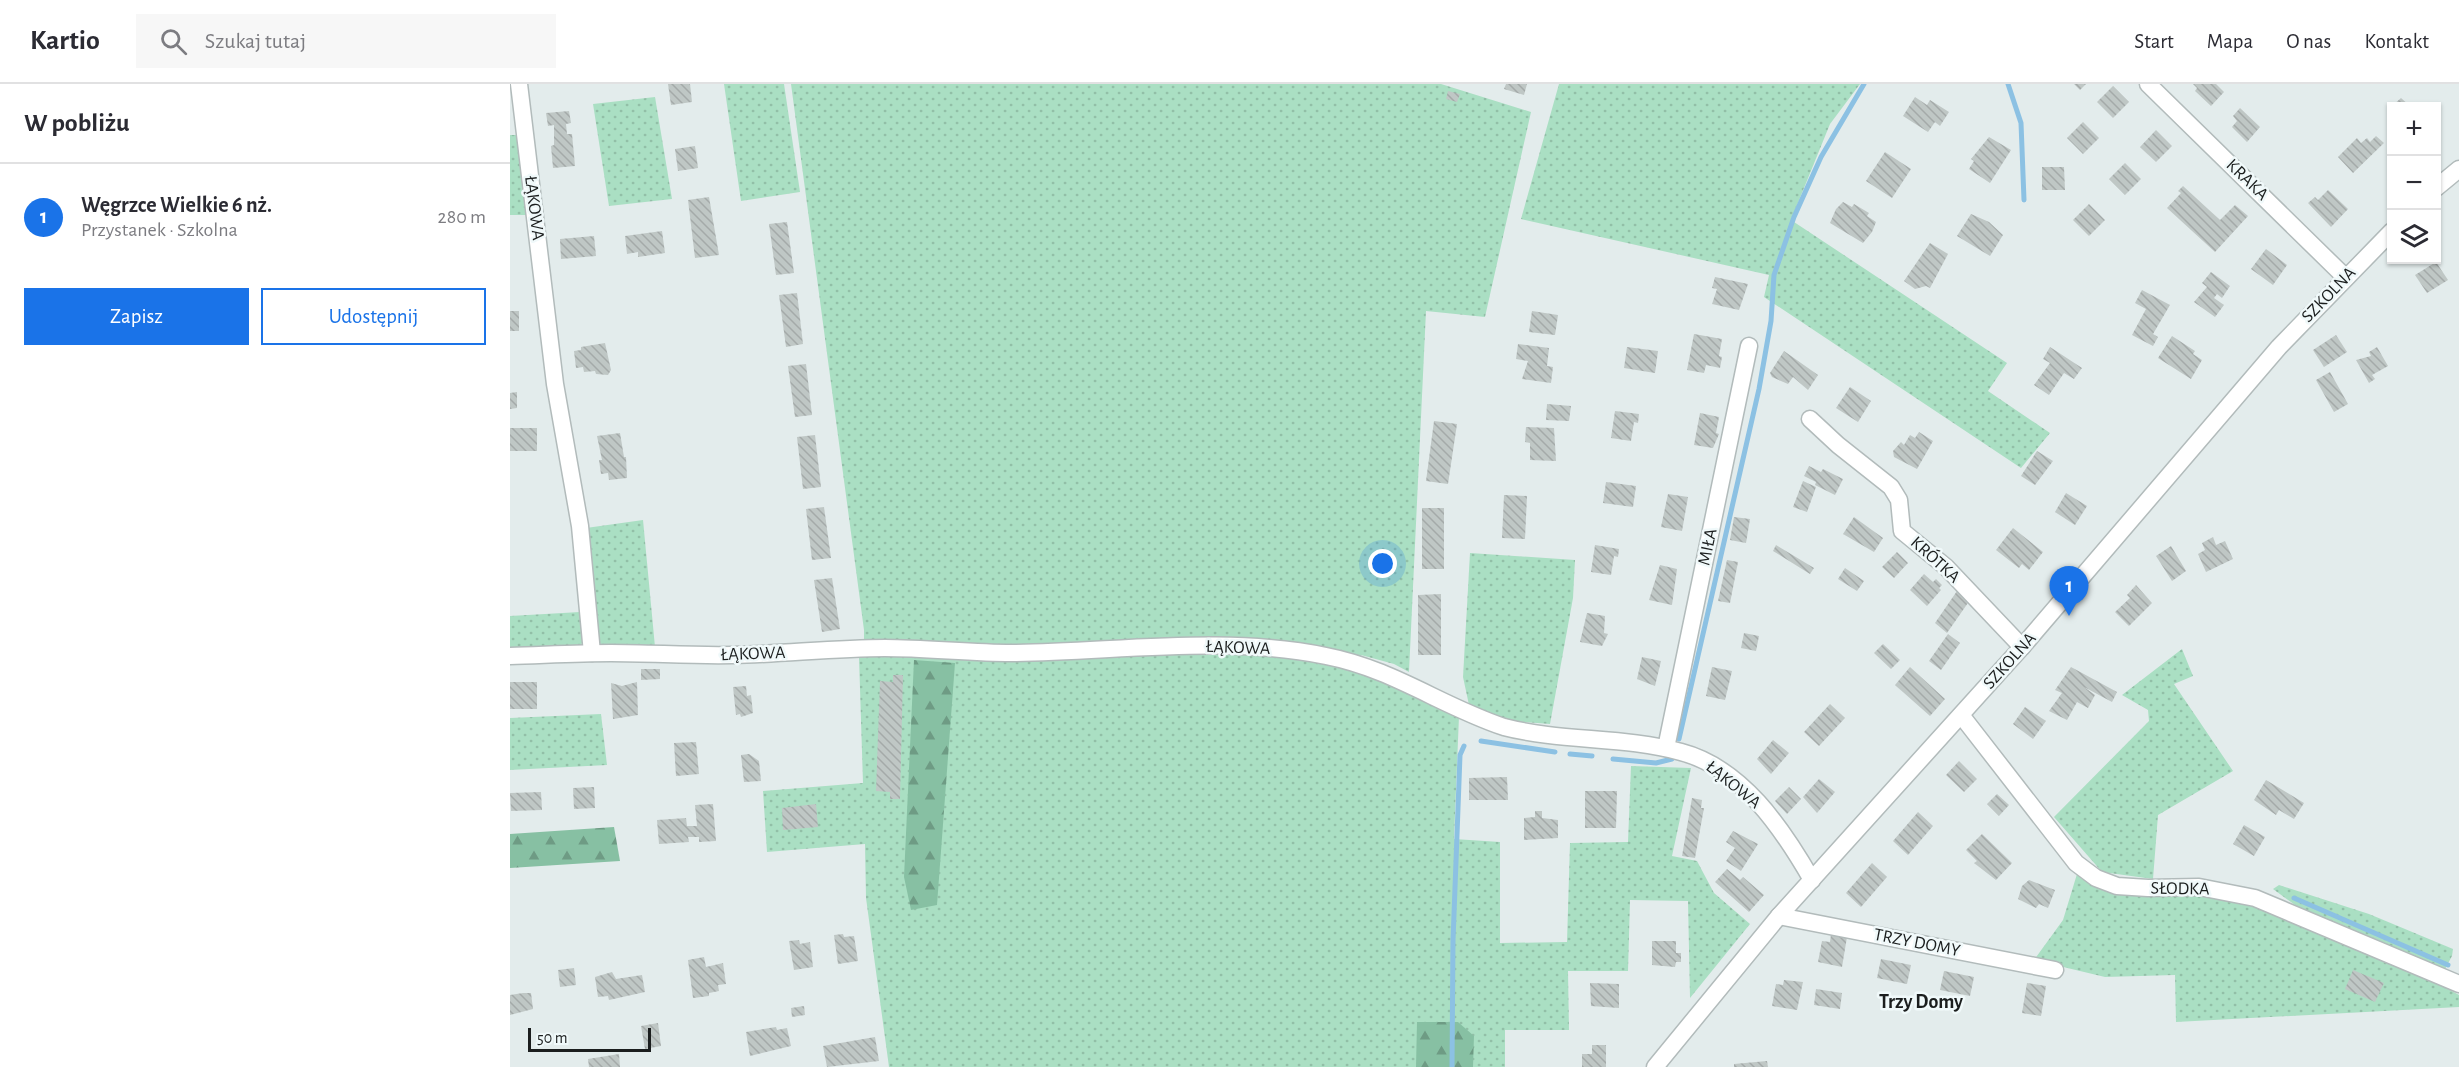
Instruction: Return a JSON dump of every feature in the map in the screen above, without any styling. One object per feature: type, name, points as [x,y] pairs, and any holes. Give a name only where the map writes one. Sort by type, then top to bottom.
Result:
[{"type":"street","name":"ŁĄKOWA","points":[[519,84],[555,384],[580,526],[592,653]]},
{"type":"street","name":"KRAKA","points":[[2148,84],[2345,277]]},
{"type":"street","points":[[2441,184],[2459,169]]},
{"type":"street","name":"SZKOLNA","points":[[1655,1067],[1779,916],[2022,647],[2279,347],[2387,235]]},
{"type":"street","name":"MIŁA","points":[[1666,748],[1749,346]]},
{"type":"street","name":"KRÓTKA","points":[[1810,419],[1838,446],[1891,487],[1899,500],[1902,531],[1946,567],[2022,647]]},
{"type":"street","name":"ŁĄKOWA","points":[[510,656],[592,653],[723,655],[886,648],[1007,653],[1162,647],[1267,648],[1324,656],[1378,670],[1486,721],[1519,731],[1666,748],[1705,761],[1734,781],[1772,817],[1812,880]]},
{"type":"street","name":"SŁODKA","points":[[1961,714],[2076,863],[2096,878],[2117,886],[2199,887],[2255,898],[2459,984]]},
{"type":"street","name":"TRZY DOMY","points":[[1779,916],[2055,970]]},
{"type":"green space","points":[[724,84],[784,84],[800,192],[741,201]]},
{"type":"green space","points":[[791,84],[1441,84],[1531,112],[1485,317],[1426,311],[1409,672],[1394,664],[1361,655],[1375,679],[1459,716],[1454,839],[1500,842],[1500,943],[1567,942],[1570,843],[1628,842],[1631,766],[1691,768],[1672,856],[1697,861],[1714,893],[1750,924],[1690,998],[1688,901],[1630,900],[1628,971],[1568,971],[1569,1030],[1505,1030],[1505,1067],[889,1067],[866,898],[865,844],[767,852],[763,791],[863,783],[859,657],[864,657],[864,630]]},
{"type":"green space","points":[[1559,84],[1860,84],[1830,124],[1791,220],[2007,363],[1988,391],[2050,433],[2021,468],[1764,297],[1769,275],[1521,219]]},
{"type":"green space","points":[[655,97],[672,199],[609,206],[593,104]]},
{"type":"green space","points":[[510,135],[520,135],[530,215],[510,215]]},
{"type":"green space","points":[[643,520],[655,647],[607,648],[598,642],[586,528]]},
{"type":"green space","points":[[1470,553],[1575,560],[1573,598],[1550,724],[1510,721],[1469,705],[1463,677]]},
{"type":"green space","points":[[580,612],[584,641],[577,649],[510,650],[510,616]]},
{"type":"green space","points":[[2182,649],[2193,676],[2174,684],[2233,771],[2158,815],[2153,879],[2102,872],[2054,817],[2149,721],[2148,710],[2122,695]]},
{"type":"green space","points":[[914,660],[955,663],[937,905],[911,910],[904,877]]},
{"type":"green space","points":[[601,714],[607,765],[510,770],[510,718]]},
{"type":"green space","points":[[614,827],[620,861],[510,868],[510,834]]},
{"type":"green space","points":[[2077,874],[2082,879],[2131,895],[2200,892],[2254,902],[2427,977],[2459,995],[2459,1007],[2176,1022],[2175,975],[2105,977],[2034,960],[2063,920]]},
{"type":"green space","points":[[2279,885],[2369,914],[2453,949],[2452,956],[2444,971],[2295,905],[2273,889]]},
{"type":"green space","points":[[1417,1022],[1458,1022],[1474,1036],[1473,1067],[1416,1067]]},
{"type":"building","points":[[668,84],[690,84],[692,102],[671,105]]},
{"type":"building","points":[[1506,84],[1527,84],[1524,95],[1504,89]]},
{"type":"building","points":[[2074,84],[2086,84],[2080,90]]},
{"type":"building","points":[[2193,84],[2216,84],[2224,92],[2211,106],[2195,91],[2197,88]]},
{"type":"building","points":[[2113,86],[2129,102],[2113,118],[2097,102]]},
{"type":"building","points":[[1448,91],[1460,94],[1457,102],[1446,99]]},
{"type":"building","points":[[1915,97],[1927,105],[1930,100],[1949,112],[1940,126],[1935,122],[1928,132],[1903,116]]},
{"type":"building","points":[[2240,108],[2260,127],[2247,142],[2232,127],[2237,121],[2233,116]]},
{"type":"building","points":[[569,111],[571,123],[566,124],[567,134],[572,134],[575,166],[553,168],[551,146],[554,145],[554,125],[548,126],[546,113]]},
{"type":"building","points":[[2083,122],[2099,138],[2083,154],[2067,138]]},
{"type":"building","points":[[2156,130],[2172,146],[2156,162],[2140,147]]},
{"type":"building","points":[[2376,136],[2384,143],[2353,173],[2338,157],[2357,138],[2361,143],[2367,138],[2370,142]]},
{"type":"building","points":[[1989,137],[2011,150],[1990,183],[1969,169],[1974,161],[1971,159]]},
{"type":"building","points":[[695,146],[698,168],[678,171],[675,149]]},
{"type":"building","points":[[1885,152],[1911,169],[1892,198],[1866,181]]},
{"type":"building","points":[[2125,163],[2141,179],[2125,195],[2109,179]]},
{"type":"building","points":[[2042,167],[2064,167],[2065,190],[2042,190]]},
{"type":"building","points":[[2183,186],[2220,220],[2235,205],[2248,216],[2215,252],[2167,208],[2181,193],[2178,191]]},
{"type":"building","points":[[2328,190],[2348,209],[2331,227],[2308,203],[2315,197],[2318,200]]},
{"type":"building","points":[[709,197],[719,255],[695,258],[688,200]]},
{"type":"building","points":[[1843,202],[1852,207],[1854,204],[1869,213],[1867,216],[1876,222],[1872,232],[1863,243],[1830,223],[1836,209]]},
{"type":"building","points":[[2089,204],[2105,220],[2089,236],[2073,220]]},
{"type":"building","points":[[1971,214],[1989,222],[2003,235],[1990,256],[1957,236]]},
{"type":"building","points":[[787,222],[794,273],[776,275],[769,224]]},
{"type":"building","points":[[662,231],[665,253],[638,257],[638,252],[627,254],[625,236]]},
{"type":"building","points":[[594,236],[596,256],[561,259],[560,239]]},
{"type":"building","points":[[1930,243],[1948,254],[1930,288],[1926,286],[1915,289],[1904,281]]},
{"type":"building","points":[[2266,249],[2287,265],[2273,285],[2251,269]]},
{"type":"building","points":[[2433,264],[2437,264],[2448,280],[2427,293],[2415,275]]},
{"type":"building","points":[[2211,272],[2230,286],[2222,298],[2217,294],[2214,298],[2224,305],[2215,317],[2194,302],[2207,287],[2202,283]]},
{"type":"building","points":[[1715,277],[1748,284],[1739,310],[1712,304],[1717,289],[1712,288]]},
{"type":"building","points":[[2142,290],[2170,305],[2153,334],[2158,337],[2153,346],[2132,335],[2146,309],[2135,303]]},
{"type":"building","points":[[797,293],[803,344],[786,347],[779,295]]},
{"type":"building","points":[[510,311],[519,311],[519,331],[510,331]]},
{"type":"building","points":[[1532,311],[1558,315],[1555,335],[1529,332]]},
{"type":"building","points":[[1694,334],[1722,339],[1719,356],[1722,357],[1720,368],[1706,365],[1704,373],[1687,370]]},
{"type":"building","points":[[2336,335],[2347,352],[2324,367],[2313,350]]},
{"type":"building","points":[[2172,336],[2195,351],[2193,354],[2202,360],[2191,379],[2158,358]]},
{"type":"building","points":[[605,343],[611,370],[608,375],[596,374],[595,371],[584,372],[583,367],[576,368],[574,351],[581,350],[581,347]]},
{"type":"building","points":[[1518,344],[1549,348],[1547,366],[1553,367],[1551,383],[1522,379],[1528,361],[1516,359]]},
{"type":"building","points":[[1627,347],[1658,351],[1655,373],[1624,368]]},
{"type":"building","points":[[2050,347],[2082,368],[2074,379],[2064,373],[2049,395],[2034,385],[2050,363],[2043,359]]},
{"type":"building","points":[[2377,347],[2388,366],[2372,375],[2375,379],[2369,383],[2356,360],[2371,356],[2369,352]]},
{"type":"building","points":[[1784,351],[1818,375],[1808,390],[1793,377],[1788,384],[1772,377],[1770,373]]},
{"type":"building","points":[[806,364],[812,415],[795,417],[788,366]]},
{"type":"building","points":[[2330,372],[2348,404],[2334,412],[2316,380]]},
{"type":"building","points":[[1850,387],[1871,401],[1858,422],[1836,408]]},
{"type":"building","points":[[517,392],[517,408],[510,409],[510,393]]},
{"type":"building","points":[[1547,404],[1571,406],[1569,421],[1546,420]]},
{"type":"building","points":[[1615,411],[1639,414],[1638,423],[1634,422],[1631,441],[1611,438]]},
{"type":"building","points":[[1700,413],[1719,417],[1716,433],[1719,434],[1713,448],[1694,445]]},
{"type":"building","points":[[1434,421],[1457,424],[1448,484],[1426,481]]},
{"type":"building","points":[[1526,427],[1554,428],[1556,461],[1530,460],[1530,443],[1525,442]]},
{"type":"building","points":[[510,428],[537,428],[537,451],[510,451]]},
{"type":"building","points":[[1919,432],[1933,441],[1917,469],[1894,457],[1893,451],[1901,442],[1904,445],[1910,435],[1915,438]]},
{"type":"building","points":[[620,433],[624,457],[626,457],[627,478],[609,480],[608,473],[601,474],[599,460],[602,460],[597,436]]},
{"type":"building","points":[[815,435],[821,487],[803,489],[797,437]]},
{"type":"building","points":[[2037,451],[2053,461],[2035,485],[2021,476]]},
{"type":"building","points":[[1809,466],[1821,472],[1823,469],[1843,479],[1835,495],[1815,485],[1816,482],[1804,476]]},
{"type":"building","points":[[1803,481],[1816,487],[1807,512],[1793,507]]},
{"type":"building","points":[[1606,482],[1636,486],[1633,507],[1603,503]]},
{"type":"building","points":[[2066,493],[2087,506],[2075,525],[2055,512]]},
{"type":"building","points":[[1668,494],[1688,497],[1682,531],[1661,527]]},
{"type":"building","points":[[1504,495],[1527,496],[1525,539],[1502,538]]},
{"type":"building","points":[[824,507],[831,558],[812,560],[806,509]]},
{"type":"building","points":[[1422,508],[1444,508],[1444,569],[1422,569]]},
{"type":"building","points":[[1734,517],[1750,519],[1746,543],[1730,540]]},
{"type":"building","points":[[1854,517],[1883,538],[1874,552],[1843,534]]},
{"type":"building","points":[[2013,528],[2043,552],[2029,570],[2022,564],[2019,568],[1996,550]]},
{"type":"building","points":[[2213,537],[2216,545],[2225,541],[2233,559],[2206,572],[2198,554],[2205,550],[2202,543]]},
{"type":"building","points":[[1595,545],[1619,549],[1618,557],[1614,556],[1611,575],[1591,572]]},
{"type":"building","points":[[1776,545],[1814,568],[1810,574],[1773,551]]},
{"type":"building","points":[[2171,546],[2186,571],[2172,581],[2156,556]]},
{"type":"building","points":[[1897,552],[1908,563],[1894,578],[1882,567]]},
{"type":"building","points":[[1727,560],[1738,562],[1730,603],[1718,601]]},
{"type":"building","points":[[1660,565],[1677,569],[1672,605],[1649,600]]},
{"type":"building","points":[[1845,568],[1864,581],[1857,591],[1838,579]]},
{"type":"building","points":[[1924,574],[1933,582],[1936,579],[1942,585],[1939,588],[1941,590],[1927,606],[1910,590]]},
{"type":"building","points":[[832,578],[840,629],[822,632],[814,580]]},
{"type":"building","points":[[2136,585],[2152,603],[2129,626],[2115,612],[2130,598],[2127,595]]},
{"type":"building","points":[[1957,591],[1970,600],[1947,633],[1935,623]]},
{"type":"building","points":[[1441,594],[1441,655],[1418,655],[1418,595]]},
{"type":"building","points":[[1587,613],[1605,616],[1604,633],[1608,634],[1602,646],[1580,642]]},
{"type":"building","points":[[1744,633],[1759,636],[1756,651],[1741,648]]},
{"type":"building","points":[[1948,634],[1960,643],[1941,670],[1929,661]]},
{"type":"building","points":[[1883,644],[1900,660],[1891,669],[1874,653]]},
{"type":"building","points":[[1642,657],[1661,661],[1655,686],[1637,679]]},
{"type":"building","points":[[1712,667],[1732,671],[1725,700],[1706,696]]},
{"type":"building","points":[[1910,667],[1945,699],[1930,716],[1895,685]]},
{"type":"building","points":[[2071,667],[2117,692],[2112,702],[2084,687],[2095,695],[2088,708],[2077,702],[2067,720],[2049,711],[2062,693],[2055,690]]},
{"type":"building","points":[[641,669],[660,669],[660,679],[641,680]]},
{"type":"building","points":[[893,675],[903,675],[900,799],[890,799],[890,792],[876,791],[880,681],[893,682]]},
{"type":"building","points":[[510,682],[537,682],[537,709],[510,709]]},
{"type":"building","points":[[637,682],[638,715],[613,719],[611,683],[622,686]]},
{"type":"building","points":[[746,686],[747,696],[751,695],[753,713],[741,717],[740,714],[736,715],[733,687]]},
{"type":"building","points":[[1830,704],[1845,718],[1819,746],[1804,732]]},
{"type":"building","points":[[2025,707],[2046,721],[2033,739],[2013,724]]},
{"type":"building","points":[[1773,740],[1789,753],[1771,774],[1757,759]]},
{"type":"building","points":[[696,742],[699,774],[676,776],[674,743]]},
{"type":"building","points":[[749,754],[759,761],[761,781],[744,782],[741,755]]},
{"type":"building","points":[[1959,761],[1977,779],[1964,792],[1946,775]]},
{"type":"building","points":[[1507,777],[1508,800],[1469,800],[1469,778]]},
{"type":"building","points":[[1819,779],[1835,792],[1817,813],[1803,797]]},
{"type":"building","points":[[2266,780],[2304,803],[2294,819],[2279,810],[2276,815],[2254,800]]},
{"type":"building","points":[[594,787],[595,808],[574,809],[573,788]]},
{"type":"building","points":[[1789,787],[1801,799],[1787,814],[1775,801]]},
{"type":"building","points":[[1585,791],[1617,791],[1616,828],[1585,828]]},
{"type":"building","points":[[541,792],[542,810],[511,811],[510,793]]},
{"type":"building","points":[[1997,794],[2009,805],[1999,816],[1987,804]]},
{"type":"building","points":[[1692,798],[1702,800],[1701,808],[1704,808],[1695,858],[1682,856]]},
{"type":"building","points":[[713,804],[716,841],[699,842],[699,837],[688,837],[689,842],[659,844],[657,820],[686,818],[687,826],[697,826],[695,805]]},
{"type":"building","points":[[816,804],[818,827],[783,830],[782,808]]},
{"type":"building","points":[[1535,811],[1542,811],[1542,818],[1558,820],[1558,838],[1524,840],[1524,818],[1535,817]]},
{"type":"building","points":[[1918,812],[1933,826],[1908,855],[1893,841]]},
{"type":"building","points":[[2244,825],[2265,837],[2254,856],[2233,844]]},
{"type":"building","points":[[1733,831],[1758,844],[1741,871],[1726,861],[1735,848],[1726,842]]},
{"type":"building","points":[[1982,834],[2012,863],[1996,880],[1974,863],[1977,861],[1966,850]]},
{"type":"building","points":[[1872,863],[1887,877],[1861,907],[1846,893]]},
{"type":"building","points":[[1727,869],[1740,880],[1743,877],[1764,895],[1749,912],[1715,882]]},
{"type":"building","points":[[2029,880],[2055,890],[2048,908],[2039,904],[2036,908],[2018,899],[2022,886]]},
{"type":"building","points":[[843,934],[844,937],[854,936],[858,961],[838,964],[834,935]]},
{"type":"building","points":[[1831,934],[1847,937],[1842,967],[1818,962],[1822,941],[1830,942]]},
{"type":"building","points":[[799,940],[800,944],[810,942],[813,967],[794,970],[789,941]]},
{"type":"building","points":[[1652,941],[1676,941],[1676,953],[1681,953],[1681,962],[1676,962],[1675,967],[1652,965]]},
{"type":"building","points":[[704,957],[706,967],[723,963],[726,984],[718,985],[719,991],[709,993],[709,996],[693,998],[688,960]]},
{"type":"building","points":[[1881,959],[1911,965],[1907,984],[1877,978]]},
{"type":"building","points":[[574,968],[576,985],[560,987],[558,970]]},
{"type":"building","points":[[2353,970],[2384,983],[2375,1002],[2345,989]]},
{"type":"building","points":[[1944,971],[1974,977],[1970,996],[1940,990]]},
{"type":"building","points":[[612,972],[616,979],[642,975],[645,992],[609,1000],[608,996],[598,997],[595,977]]},
{"type":"building","points":[[1784,980],[1803,982],[1797,1010],[1772,1006],[1776,984],[1783,985]]},
{"type":"building","points":[[1590,983],[1619,984],[1619,1008],[1591,1006]]},
{"type":"building","points":[[2027,983],[2046,986],[2041,1016],[2022,1013]]},
{"type":"building","points":[[1816,989],[1842,993],[1840,1009],[1814,1005]]},
{"type":"building","points":[[531,993],[533,1009],[510,1015],[510,995]]},
{"type":"building","points":[[804,1006],[805,1015],[792,1017],[791,1008]]},
{"type":"building","points":[[658,1023],[661,1046],[645,1049],[641,1026]]},
{"type":"building","points":[[776,1027],[777,1030],[787,1028],[791,1046],[750,1056],[746,1032]]},
{"type":"building","points":[[875,1037],[879,1061],[827,1067],[823,1046]]},
{"type":"building","points":[[1592,1045],[1606,1045],[1606,1067],[1582,1067],[1582,1054],[1592,1054]]},
{"type":"building","points":[[619,1054],[620,1067],[589,1067],[588,1059]]},
{"type":"building","points":[[1767,1061],[1768,1067],[1734,1067],[1734,1064]]},
{"type":"waterway","points":[[1679,739],[1759,389],[1771,321],[1774,275],[1794,217],[1821,157],[1864,84]]},
{"type":"waterway","points":[[2008,84],[2021,123],[2024,200]]},
{"type":"waterway","points":[[1481,741],[1555,752]]},
{"type":"waterway","points":[[1452,1067],[1453,941],[1460,755],[1464,746]]},
{"type":"waterway","points":[[1570,754],[1592,756]]},
{"type":"waterway","points":[[1613,759],[1656,763],[1672,759]]},
{"type":"waterway","points":[[2294,898],[2448,965]]},
{"type":"place","name":"Węgrzce Wielkie 6 nż.","points":[[2069,616]]},
{"type":"district","name":"Trzy Domy","points":[[1921,1002]]}]
